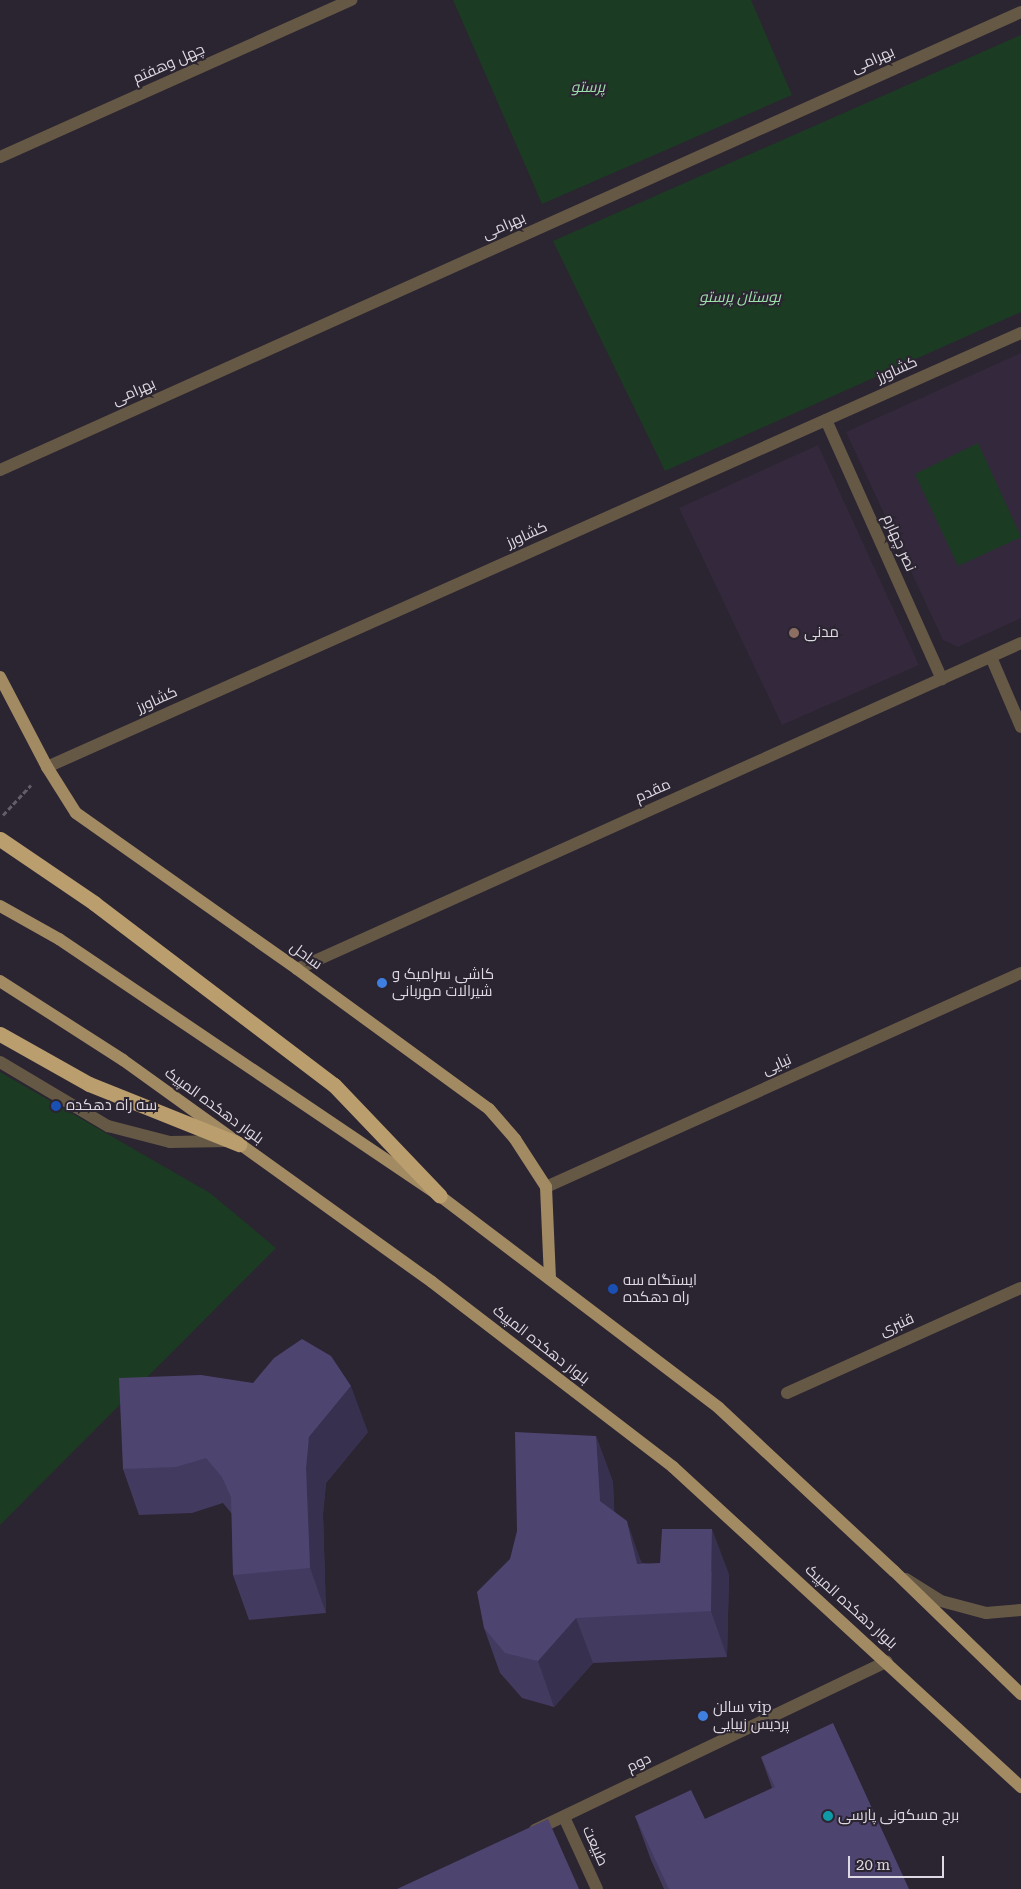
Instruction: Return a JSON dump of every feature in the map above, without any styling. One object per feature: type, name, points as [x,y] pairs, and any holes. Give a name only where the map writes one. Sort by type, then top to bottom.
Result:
[{"type":"highway","points":[[0,839],[94,903],[334,1084],[440,1196]]},
{"type":"highway","points":[[0,1034],[89,1084],[235,1142]]},
{"type":"main road","name":"ساحل","points":[[0,677],[47,767],[76,813],[297,969],[489,1109],[515,1139],[546,1187]]},
{"type":"main road","points":[[0,906],[59,939],[440,1196],[719,1408],[894,1571],[1021,1694]]},
{"type":"main road","name":"بلوار دهکده المپیک","points":[[0,981],[123,1060],[432,1282],[673,1467],[1021,1786]]},
{"type":"main road","points":[[546,1187],[550,1279]]},
{"type":"street","name":"چهل وهفتم","points":[[0,158],[351,0]]},
{"type":"street","name":"بهرامی","points":[[0,470],[1021,12]]},
{"type":"street","name":"کشاورز","points":[[47,767],[1021,333]]},
{"type":"street","name":"نصر چهارم","points":[[826,420],[942,679]]},
{"type":"street","name":"مقدم","points":[[297,969],[1021,643]]},
{"type":"street","points":[[990,657],[1021,727]]},
{"type":"street","name":"نیایی","points":[[546,1187],[1021,973]]},
{"type":"street","points":[[0,1062],[108,1126],[170,1142],[235,1142]]},
{"type":"street","name":"قنبری","points":[[787,1392],[1021,1288]]},
{"type":"street","points":[[894,1571],[941,1601],[986,1613],[1021,1610]]},
{"type":"street","name":"دوم","points":[[520,1837],[886,1661]]},
{"type":"street","name":"طبیعت","points":[[564,1817],[597,1889]]},
{"type":"path","points":[[2,817],[47,767]]},
{"type":"shaded area","points":[[1021,353],[1021,618],[958,647],[943,640],[846,432]]},
{"type":"shaded area","points":[[818,445],[919,665],[782,725],[679,508]]},
{"type":"green space","name":"پرستو","points":[[453,0],[751,0],[792,95],[542,204]]},
{"type":"green space","name":"بوستان پرستو","points":[[1021,35],[1021,312],[665,471],[553,241]]},
{"type":"green space","points":[[978,443],[1021,537],[958,566],[915,474]]},
{"type":"green space","points":[[0,1072],[210,1193],[276,1248],[0,1525]]},
{"type":"building","points":[[302,1339],[331,1356],[351,1386],[309,1437],[306,1468],[310,1568],[233,1575],[231,1497],[222,1477],[206,1458],[176,1467],[123,1469],[119,1378],[201,1375],[253,1383],[274,1358]]},
{"type":"building","points":[[515,1432],[596,1436],[600,1501],[627,1521],[637,1564],[660,1563],[662,1529],[712,1529],[711,1611],[576,1618],[538,1661],[505,1653],[484,1628],[477,1592],[510,1559],[517,1531]]},
{"type":"building","points":[[833,1723],[909,1889],[669,1889],[635,1816],[691,1790],[705,1819],[775,1787],[761,1757]]},
{"type":"building","points":[[548,1819],[579,1889],[397,1889]]},
{"type":"place","name":"مدنی","points":[[794,633]]},
{"type":"place","name":"کاشی سرامیک و شیرالات مهربانی","points":[[382,983]]},
{"type":"place","name":"سه راه دهکده","points":[[56,1106]]},
{"type":"place","name":"ایستگاه سه راه دهکده","points":[[613,1289]]},
{"type":"place","name":"سالن vip پردیس زیبایی","points":[[703,1716]]},
{"type":"place","name":"برج مسکونی پارسی","points":[[828,1816]]}]
